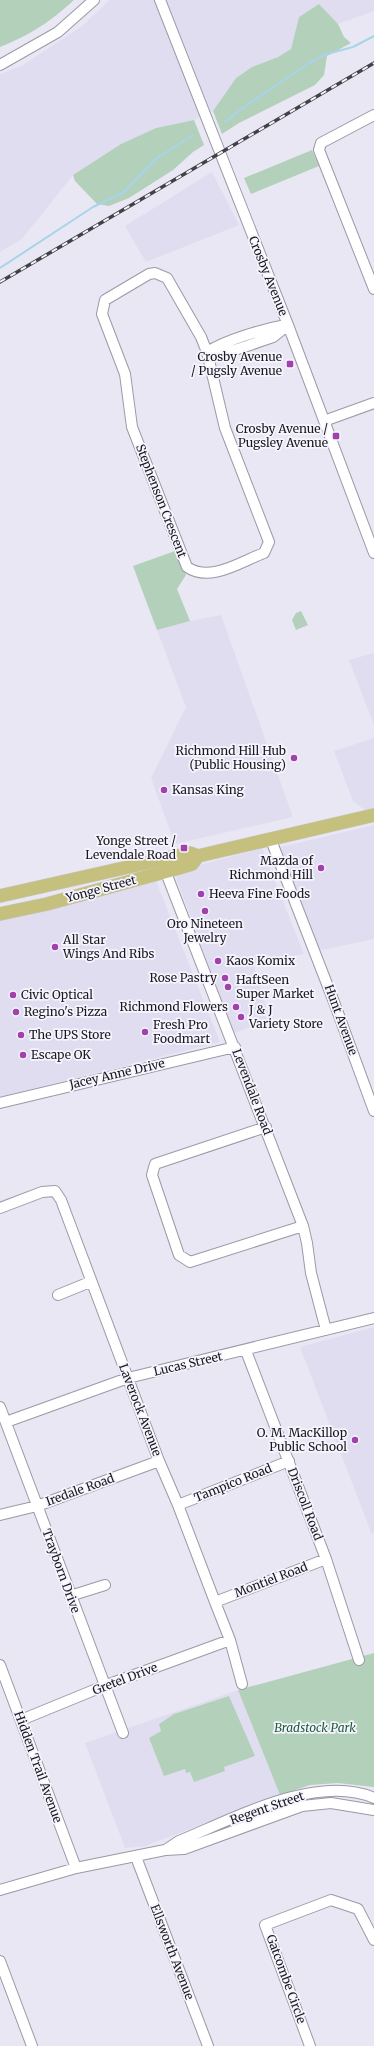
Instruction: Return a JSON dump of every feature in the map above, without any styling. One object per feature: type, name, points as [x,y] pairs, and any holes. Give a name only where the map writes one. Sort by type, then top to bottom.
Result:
[{"type":"main road","name":"Yonge Street","points":[[0,914],[47,904],[163,866],[190,853],[198,856],[374,815]]},
{"type":"main road","name":"Yonge Street","points":[[0,896],[163,866]]},
{"type":"street","points":[[0,65],[58,32],[94,0]]},
{"type":"street","name":"Crosby Avenue","points":[[160,0],[288,325],[374,553]]},
{"type":"street","points":[[374,115],[321,143],[319,150],[374,289]]},
{"type":"street","name":"Stephenson Crescent","points":[[149,274],[160,274],[167,278],[201,337],[207,352],[225,428],[269,542],[264,553],[209,574],[196,573],[187,567],[132,427],[126,374],[102,314],[105,300],[149,274]]},
{"type":"street","points":[[207,352],[217,346],[245,342],[269,328],[288,325]]},
{"type":"street","points":[[324,421],[374,403]]},
{"type":"street","name":"Hunt Avenue","points":[[271,840],[334,1002],[374,1111]]},
{"type":"street","name":"Levendale Road","points":[[163,866],[235,1047],[303,1226],[308,1243],[311,1273],[326,1330]]},
{"type":"street","name":"Jacey Anne Drive","points":[[0,1103],[235,1047]]},
{"type":"street","points":[[266,1127],[155,1164],[152,1175],[179,1255],[190,1262],[303,1226]]},
{"type":"street","name":"Laverock Avenue","points":[[0,1208],[42,1192],[55,1191],[61,1200],[90,1282],[230,1640],[242,1684]]},
{"type":"street","points":[[58,1295],[90,1282]]},
{"type":"street","name":"Lucas Street","points":[[6,1422],[128,1378],[246,1351],[374,1318]]},
{"type":"street","name":"Driscoll Road","points":[[246,1351],[326,1559],[359,1660]]},
{"type":"street","name":"Trayborn Drive","points":[[0,1407],[36,1506],[123,1733]]},
{"type":"street","name":"Iredale Road","points":[[0,1515],[36,1506],[159,1461]]},
{"type":"street","name":"Tampico Road","points":[[178,1505],[289,1461]]},
{"type":"street","name":"Montiel Road","points":[[215,1602],[326,1559]]},
{"type":"street","points":[[70,1596],[105,1585]]},
{"type":"street","name":"Gretel Drive","points":[[21,1720],[104,1686],[230,1640]]},
{"type":"street","name":"Hidden Trail Avenue","points":[[0,1665],[76,1868]]},
{"type":"street","name":"Regent Street","points":[[165,1850],[186,1838],[268,1805],[302,1794],[337,1790],[359,1793],[374,1798]]},
{"type":"street","name":"Regent Street","points":[[0,1890],[76,1868],[165,1850],[184,1849],[302,1806],[331,1803],[374,1810]]},
{"type":"street","name":"Ellsworth Avenue","points":[[136,1857],[208,2046]]},
{"type":"street","name":"Gatcombe Circle","points":[[310,2046],[266,1925],[332,1900],[358,1909],[374,1940]]},
{"type":"street","points":[[0,1961],[32,2046]]},
{"type":"shaded area","points":[[110,0],[374,0],[374,11],[338,24],[319,4],[299,17],[291,49],[278,57],[252,67],[236,78],[213,111],[194,120],[156,128],[121,144],[73,175],[22,239],[0,252],[0,74],[23,65],[82,26]]},
{"type":"shaded area","points":[[212,172],[239,225],[146,262],[125,226]]},
{"type":"shaded area","points":[[221,615],[293,817],[175,844],[151,778],[186,707],[157,630],[190,621]]},
{"type":"shaded area","points":[[374,653],[374,725],[349,660]]},
{"type":"shaded area","points":[[374,738],[374,817],[353,801],[334,751]]},
{"type":"shaded area","points":[[374,825],[374,939],[318,951],[276,848]]},
{"type":"shaded area","points":[[262,848],[304,954],[253,963],[270,1020],[234,1033],[174,872]]},
{"type":"shaded area","points":[[156,881],[220,1042],[0,1097],[0,920]]},
{"type":"shaded area","name":"O. M. MacKillop Public School","points":[[374,1327],[374,1532],[372,1535],[300,1347]]},
{"type":"shaded area","points":[[238,1690],[280,1795],[145,1846],[125,1848],[85,1743]]},
{"type":"green space","points":[[0,0],[74,0],[57,15],[39,27],[21,38],[0,47]]},
{"type":"green space","points":[[319,4],[338,24],[344,37],[351,43],[327,56],[324,75],[315,85],[239,123],[222,134],[213,111],[236,78],[252,67],[278,57],[291,49],[299,17]]},
{"type":"green space","points":[[194,120],[204,145],[193,152],[173,170],[129,198],[109,206],[97,204],[75,181],[73,175],[121,144],[156,128]]},
{"type":"green space","points":[[312,150],[319,166],[251,194],[244,178]]},
{"type":"green space","points":[[175,551],[186,575],[177,589],[190,621],[157,630],[133,566]]},
{"type":"green space","points":[[301,611],[308,625],[296,630],[292,620],[296,613]]},
{"type":"green space","name":"Bradstock Park","points":[[374,1653],[374,1787],[338,1783],[310,1785],[280,1795],[238,1690]]},
{"type":"green space","points":[[229,1696],[255,1756],[224,1767],[225,1771],[194,1782],[190,1772],[186,1773],[185,1769],[164,1776],[149,1738],[161,1731],[159,1724],[174,1714]]},
{"type":"waterway","points":[[225,122],[247,105],[309,63],[327,54],[353,47],[374,36]]},
{"type":"waterway","points":[[0,268],[93,207],[124,192],[157,158],[193,135]]},
{"type":"railway","points":[[0,282],[374,63]]},
{"type":"place","name":"Crosby Avenue / Pugsly Avenue","points":[[290,364]]},
{"type":"place","name":"Crosby Avenue / Pugsley Avenue","points":[[336,436]]},
{"type":"place","name":"Richmond Hill Hub (Public Housing)","points":[[294,758]]},
{"type":"place","name":"Kansas King","points":[[164,790]]},
{"type":"place","name":"Yonge Street / Levendale Road","points":[[184,848]]},
{"type":"place","name":"Mazda of Richmond Hill","points":[[321,868]]},
{"type":"place","name":"Heeva Fine Foods","points":[[201,894]]},
{"type":"place","name":"Oro Nineteen Jewelry","points":[[205,911]]},
{"type":"place","name":"All Star Wings And Ribs","points":[[55,947]]},
{"type":"place","name":"Kaos Komix","points":[[218,961]]},
{"type":"place","name":"Rose Pastry","points":[[225,978]]},
{"type":"place","name":"HaftSeen Super Market","points":[[228,987]]},
{"type":"place","name":"Civic Optical","points":[[13,995]]},
{"type":"place","name":"Richmond Flowers","points":[[236,1007]]},
{"type":"place","name":"Regino's Pizza","points":[[16,1012]]},
{"type":"place","name":"J & J Variety Store","points":[[241,1017]]},
{"type":"place","name":"Fresh Pro Foodmart","points":[[145,1032]]},
{"type":"place","name":"The UPS Store","points":[[21,1035]]},
{"type":"place","name":"Escape OK","points":[[23,1055]]},
{"type":"place","name":"O. M. MacKillop Public School","points":[[355,1440]]}]
